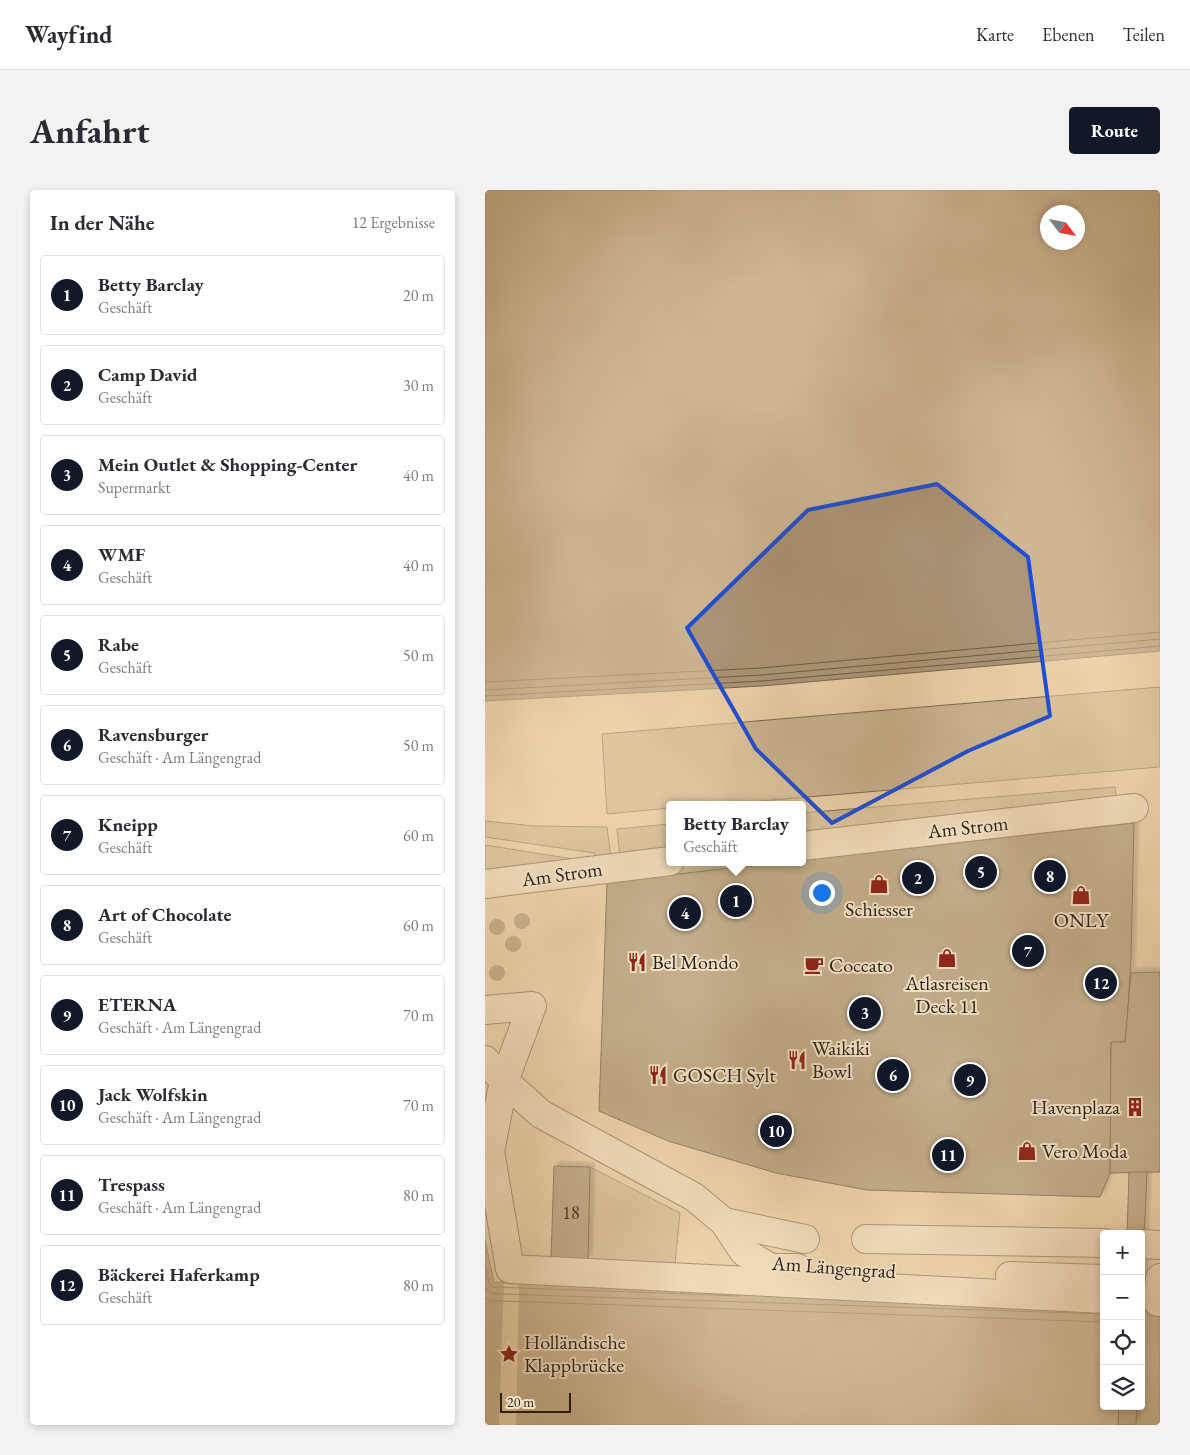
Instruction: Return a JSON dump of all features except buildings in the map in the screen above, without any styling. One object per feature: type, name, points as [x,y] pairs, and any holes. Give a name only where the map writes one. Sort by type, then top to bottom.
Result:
[{"type":"street","name":"Am Strom","points":[[806,846],[1135,808]]},
{"type":"street","name":"Am Strom","points":[[485,884],[666,861]]},
{"type":"street","points":[[485,1010],[532,1006],[504,1081],[487,1151],[509,1269],[1100,1299]]},
{"type":"street","name":"Am Längengrad","points":[[485,1060],[504,1081],[541,1114],[694,1197],[724,1222],[744,1252],[771,1268],[1100,1279]]},
{"type":"street","points":[[724,1222],[805,1239]]},
{"type":"street","points":[[866,1239],[1100,1244]]},
{"type":"street","points":[[1145,1244],[1160,1244]]},
{"type":"street","points":[[1145,1283],[1156,1291]]},
{"type":"highlighted area","points":[[937,484],[1028,557],[1050,716],[968,751],[832,823],[756,749],[687,628],[808,510]]},
{"type":"shaded area","points":[[1160,687],[1160,767],[761,801],[666,801],[666,808],[607,814],[602,734]]},
{"type":"shaded area","points":[[1115,787],[1117,803],[806,837],[806,813]]},
{"type":"shaded area","points":[[485,821],[534,826],[607,827],[611,858],[597,861],[594,853],[485,837]]},
{"type":"shaded area","points":[[666,824],[666,851],[620,856],[617,829]]},
{"type":"shaded area","points":[[485,845],[573,859],[485,870]]},
{"type":"shaded area","points":[[590,1167],[680,1213],[675,1264],[588,1260]]},
{"type":"water","points":[[485,190],[1160,190],[1160,651],[762,686],[485,701]]},
{"type":"water","points":[[485,1240],[494,1282],[1100,1303],[1100,1410],[1145,1410],[1145,1305],[1160,1305],[1160,1425],[485,1425]]},
{"type":"pier","name":"Holländische Klappbrücke","points":[[504,1283],[519,1283],[516,1425],[499,1425]]},
{"type":"place","name":"Rabe","points":[[981,872]]},
{"type":"place","name":"Art of Chocolate","points":[[1050,876]]},
{"type":"place","name":"Camp David","points":[[918,878]]},
{"type":"place","name":"Schiesser","points":[[879,884]]},
{"type":"place","name":"ONLY","points":[[1081,895]]},
{"type":"place","name":"Betty Barclay","points":[[736,901]]},
{"type":"place","name":"WMF","points":[[685,913]]},
{"type":"place","name":"Kneipp","points":[[1028,951]]},
{"type":"place","name":"Atlasreisen Deck 11","points":[[947,958]]},
{"type":"place","name":"Bel Mondo","points":[[637,962]]},
{"type":"place","name":"Coccato","points":[[814,965]]},
{"type":"place","name":"Bäckerei Haferkamp","points":[[1101,983]]},
{"type":"place","name":"Mein Outlet & Shopping-Center","points":[[865,1013]]},
{"type":"place","name":"Waikiki Bowl","points":[[797,1060]]},
{"type":"place","name":"GOSCH Sylt","points":[[658,1075]]},
{"type":"place","name":"Ravensburger","points":[[893,1075]]},
{"type":"place","name":"ETERNA","points":[[970,1080]]},
{"type":"place","name":"Havenplaza","points":[[1135,1107]]},
{"type":"place","name":"Jack Wolfskin","points":[[776,1131]]},
{"type":"place","name":"Vero Moda","points":[[1027,1151]]},
{"type":"place","name":"Trespass","points":[[948,1155]]},
{"type":"place","name":"Holländische Klappbrücke","points":[[509,1354]]}]
